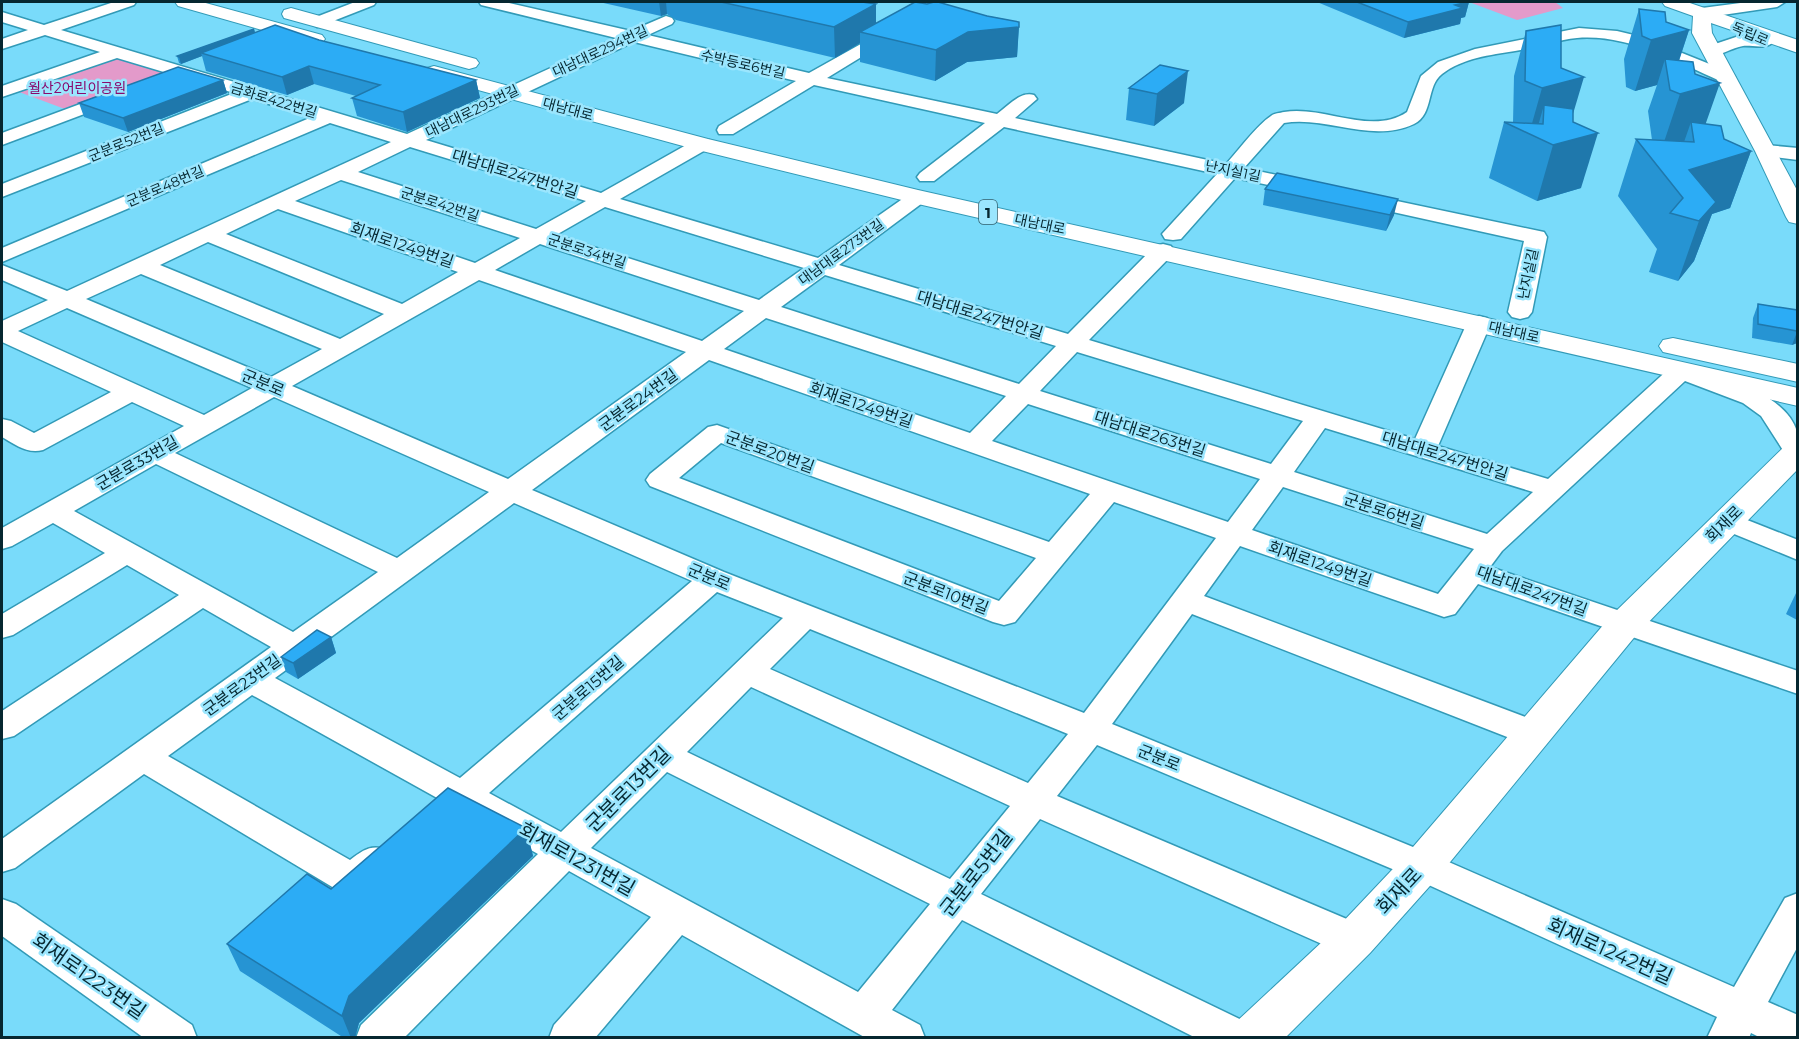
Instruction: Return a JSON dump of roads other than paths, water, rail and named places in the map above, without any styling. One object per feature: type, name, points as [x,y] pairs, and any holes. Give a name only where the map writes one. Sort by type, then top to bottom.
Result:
[{"type":"main road","name":"대남대로","points":[[184,2],[277,36],[510,93],[702,144],[923,187],[1168,242],[1521,312],[1797,373]]},
{"type":"main road","name":"대남대로","points":[[242,2],[726,130],[923,187]]},
{"type":"main road","name":"독립로","points":[[1671,2],[1749,27],[1797,46]]},
{"type":"main road","name":"독립로","points":[[1702,13],[1797,54]]},
{"type":"main road","points":[[1702,13],[1702,33],[1766,151],[1797,217]]},
{"type":"main road","name":"대남대로","points":[[1168,242],[1479,324],[1797,397]]},
{"type":"main road","name":"회재로","points":[[1252,1038],[1354,940],[1422,866],[1624,624],[1797,451]]},
{"type":"street","points":[[2,44],[128,2]]},
{"type":"street","points":[[316,22],[368,2]]},
{"type":"street","name":"수박등로6번길","points":[[487,2],[814,80],[1000,121]]},
{"type":"street","points":[[1702,13],[1777,2]]},
{"type":"street","name":"금화로422번길","points":[[2,17],[409,142]]},
{"type":"street","name":"대남대로294번길","points":[[535,81],[666,21]]},
{"type":"street","points":[[726,130],[814,80],[908,22]]},
{"type":"street","points":[[974,444],[1168,242],[1229,171],[1278,119],[1300,116],[1376,126],[1409,120],[1417,114],[1422,90],[1433,73],[1450,63],[1480,53],[1580,33],[1608,33],[1628,38],[1726,77]]},
{"type":"street","points":[[1712,51],[1739,41],[1766,41]]},
{"type":"street","points":[[2,92],[117,52]]},
{"type":"street","points":[[2,139],[202,64]]},
{"type":"street","name":"대남대로293번길","points":[[409,142],[535,81]]},
{"type":"street","name":"군분로52번길","points":[[2,191],[251,93]]},
{"type":"street","points":[[923,187],[1028,99]]},
{"type":"street","name":"군분로48번길","points":[[2,256],[328,117]]},
{"type":"street","name":"난지실1길","points":[[1000,121],[1536,237]]},
{"type":"street","points":[[2,331],[65,299],[409,142]]},
{"type":"street","name":"대남대로247번안길","points":[[409,142],[1552,489]]},
{"type":"street","points":[[539,236],[702,144]]},
{"type":"street","points":[[1766,151],[1797,154]]},
{"type":"street","name":"군분로42번길","points":[[341,173],[539,236]]},
{"type":"street","name":"대남대로273번길","points":[[764,308],[822,267],[923,187]]},
{"type":"street","name":"회재로1249번길","points":[[277,202],[1444,607],[1470,571]]},
{"type":"street","points":[[207,234],[403,313]]},
{"type":"street","name":"군분로34번길","points":[[272,387],[539,236],[764,308]]},
{"type":"street","name":"난지실길","points":[[1521,312],[1536,237]]},
{"type":"street","points":[[140,265],[342,348]]},
{"type":"street","name":"군분로","points":[[2,272],[713,579],[981,684],[1422,866]]},
{"type":"street","name":"대남대로263번길","points":[[764,308],[1276,476]]},
{"type":"street","name":"군분로24번길","points":[[512,491],[764,308]]},
{"type":"street","points":[[1423,450],[1479,324]]},
{"type":"street","points":[[2,331],[204,425]]},
{"type":"street","points":[[1681,371],[1752,398],[1771,411],[1797,451]]},
{"type":"street","name":"대남대로247번길","points":[[1681,371],[1492,545],[1470,571],[1797,683]]},
{"type":"street","name":"군분로33번길","points":[[2,540],[272,387]]},
{"type":"street","points":[[2,427],[34,444],[131,392]]},
{"type":"street","points":[[1090,730],[1318,418]]},
{"type":"street","name":"군분로20번길","points":[[815,541],[660,480],[717,433],[1056,555]]},
{"type":"street","points":[[153,453],[401,571]]},
{"type":"street","name":"군분로6번길","points":[[1276,476],[1492,545]]},
{"type":"street","name":"군분로23번길","points":[[2,858],[512,491]]},
{"type":"street","name":"군분로10번길","points":[[815,541],[1004,615],[1108,491]]},
{"type":"street","points":[[52,511],[295,647]]},
{"type":"street","points":[[1727,521],[1797,551]]},
{"type":"street","points":[[2,628],[127,552]]},
{"type":"street","name":"군분로15번길","points":[[142,757],[352,880],[713,579]]},
{"type":"street","points":[[2,727],[203,594]]},
{"type":"street","points":[[1185,600],[1532,733]]},
{"type":"street","name":"군분로13번길","points":[[376,1038],[804,616]]},
{"type":"street","points":[[747,672],[1033,801],[1354,940]]},
{"type":"street","name":"회재로1231번길","points":[[250,679],[438,810],[564,852],[905,1038]]},
{"type":"street","name":"군분로5번길","points":[[863,1016],[1090,730]]},
{"type":"street","points":[[663,754],[1237,1038]]},
{"type":"street","name":"회재로1242번길","points":[[1422,866],[1735,1025],[1797,1035]]},
{"type":"street","points":[[1735,1025],[1797,909]]},
{"type":"street","points":[[569,1038],[677,914]]},
{"type":"street","name":"회재로1223번길","points":[[2,915],[177,1038]]},
{"type":"park label","name":"월산2어린이공원","points":[[77,88]]}]
